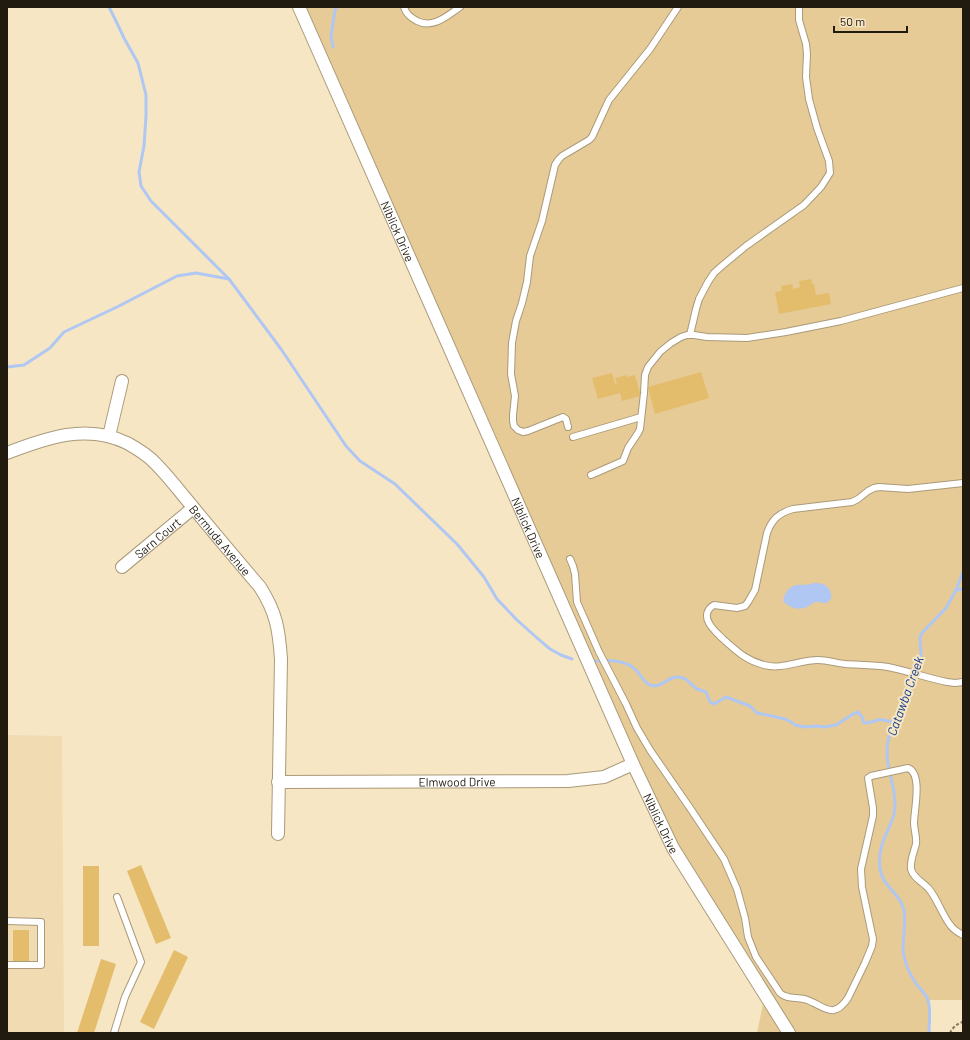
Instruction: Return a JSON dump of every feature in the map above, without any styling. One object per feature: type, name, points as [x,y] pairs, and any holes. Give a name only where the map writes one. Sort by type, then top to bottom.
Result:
[{"type":"street","name":"Niblick Drive","points":[[299,7],[633,764],[673,848],[789,1033]]},
{"type":"street","points":[[109,436],[122,381]]},
{"type":"street","name":"Bermuda Avenue","points":[[7,453],[49,438],[68,434],[96,434],[109,436],[134,447],[149,457],[170,480],[260,587],[274,614],[279,633],[281,659],[278,834]]},
{"type":"street","name":"Sarn Court","points":[[122,567],[193,508]]},
{"type":"street","name":"Elmwood Drive","points":[[278,782],[568,780],[604,777],[633,764]]},
{"type":"lane","points":[[404,7],[410,16],[422,23],[433,24],[460,7]]},
{"type":"lane","points":[[568,427],[566,419],[563,417],[535,429],[522,432],[514,426],[515,396],[511,374],[512,343],[516,321],[527,282],[530,256],[542,221],[558,159],[592,137],[609,100],[650,49],[678,7]]},
{"type":"lane","points":[[690,335],[699,299],[714,274],[746,246],[804,205],[821,187],[830,173],[829,161],[817,128],[809,99],[806,77],[806,44],[799,20],[799,7]]},
{"type":"lane","points":[[591,475],[623,461],[628,448],[638,433],[645,375],[648,367],[660,352],[680,337],[690,335],[739,338],[786,332],[841,322],[963,288]]},
{"type":"lane","points":[[573,437],[641,417]]},
{"type":"lane","points":[[963,483],[900,490],[879,487],[868,491],[852,502],[784,511],[776,517],[766,533],[755,590],[748,602],[745,606],[737,608],[714,605],[708,610],[707,615],[709,623],[713,629],[734,649],[749,659],[765,665],[777,666],[816,660],[887,667],[934,679],[955,683],[963,682]]},
{"type":"lane","points":[[570,559],[575,574],[578,602],[607,670],[650,750],[724,859],[737,889],[745,918],[748,937],[756,957],[782,995],[809,1001],[827,1010],[839,1008],[848,998],[872,946],[872,930],[862,887],[861,869],[873,816],[868,778],[871,776],[906,768],[912,769],[914,772],[917,798],[914,821],[916,840],[911,861],[911,870],[928,888],[938,902],[951,926],[963,935]]},
{"type":"lane","points":[[114,1033],[125,997],[141,962],[117,897]]},
{"type":"lane","points":[[7,922],[41,922],[41,965],[7,965]]},
{"type":"path","points":[[950,1033],[959,1022],[963,1022]]},
{"type":"shaded area","points":[[303,7],[963,7],[963,1000],[928,1000],[930,1017],[929,1033],[757,1033],[766,990],[675,846]]},
{"type":"shaded area","points":[[7,735],[62,736],[64,1033],[7,1033]]},
{"type":"water","points":[[813,583],[824,584],[827,586],[831,593],[831,597],[828,602],[815,602],[805,608],[798,609],[789,606],[783,601],[789,588],[794,585],[807,585]]},
{"type":"building","points":[[811,279],[812,284],[814,284],[816,295],[829,293],[831,304],[779,314],[775,292],[782,291],[781,286],[792,284],[793,289],[800,287],[799,281]]},
{"type":"building","points":[[701,372],[709,398],[655,414],[648,387]]},
{"type":"building","points":[[612,373],[615,384],[617,384],[615,378],[626,375],[627,377],[635,375],[641,396],[622,401],[620,393],[598,399],[592,378]]},
{"type":"building","points":[[141,865],[171,938],[156,944],[127,871]]},
{"type":"building","points":[[83,866],[99,866],[99,946],[83,946]]},
{"type":"building","points":[[13,930],[29,930],[29,961],[13,961]]},
{"type":"building","points":[[174,950],[188,957],[154,1029],[140,1022]]},
{"type":"building","points":[[101,959],[116,964],[94,1033],[77,1033]]},
{"type":"waterway","points":[[109,7],[138,63],[146,95],[144,146],[139,172],[141,186],[151,201],[229,279],[281,349],[346,446],[360,461],[395,484],[457,544],[484,577],[497,599],[517,620],[550,649],[572,659]]},
{"type":"waterway","points":[[333,47],[331,36],[335,10],[337,7]]},
{"type":"waterway","points":[[7,367],[24,365],[50,348],[64,332],[177,276],[196,273],[229,279]]},
{"type":"waterway","name":"Catawba Creek","points":[[929,1033],[930,1012],[928,1000],[912,977],[904,954],[903,944],[905,922],[903,907],[898,897],[884,880],[880,869],[881,848],[893,818],[895,805],[887,751],[891,731],[916,674],[920,661],[921,634],[946,608],[956,590],[963,572]]},
{"type":"waterway","name":"Catawba Creek","points":[[956,590],[963,589]]},
{"type":"waterway","points":[[596,661],[612,661],[633,667],[646,683],[654,686],[676,677],[684,678],[697,689],[706,692],[710,702],[714,704],[726,697],[750,706],[757,713],[785,719],[795,725],[805,727],[824,727],[836,725],[858,712],[864,723],[878,720],[886,720],[895,723]]}]
